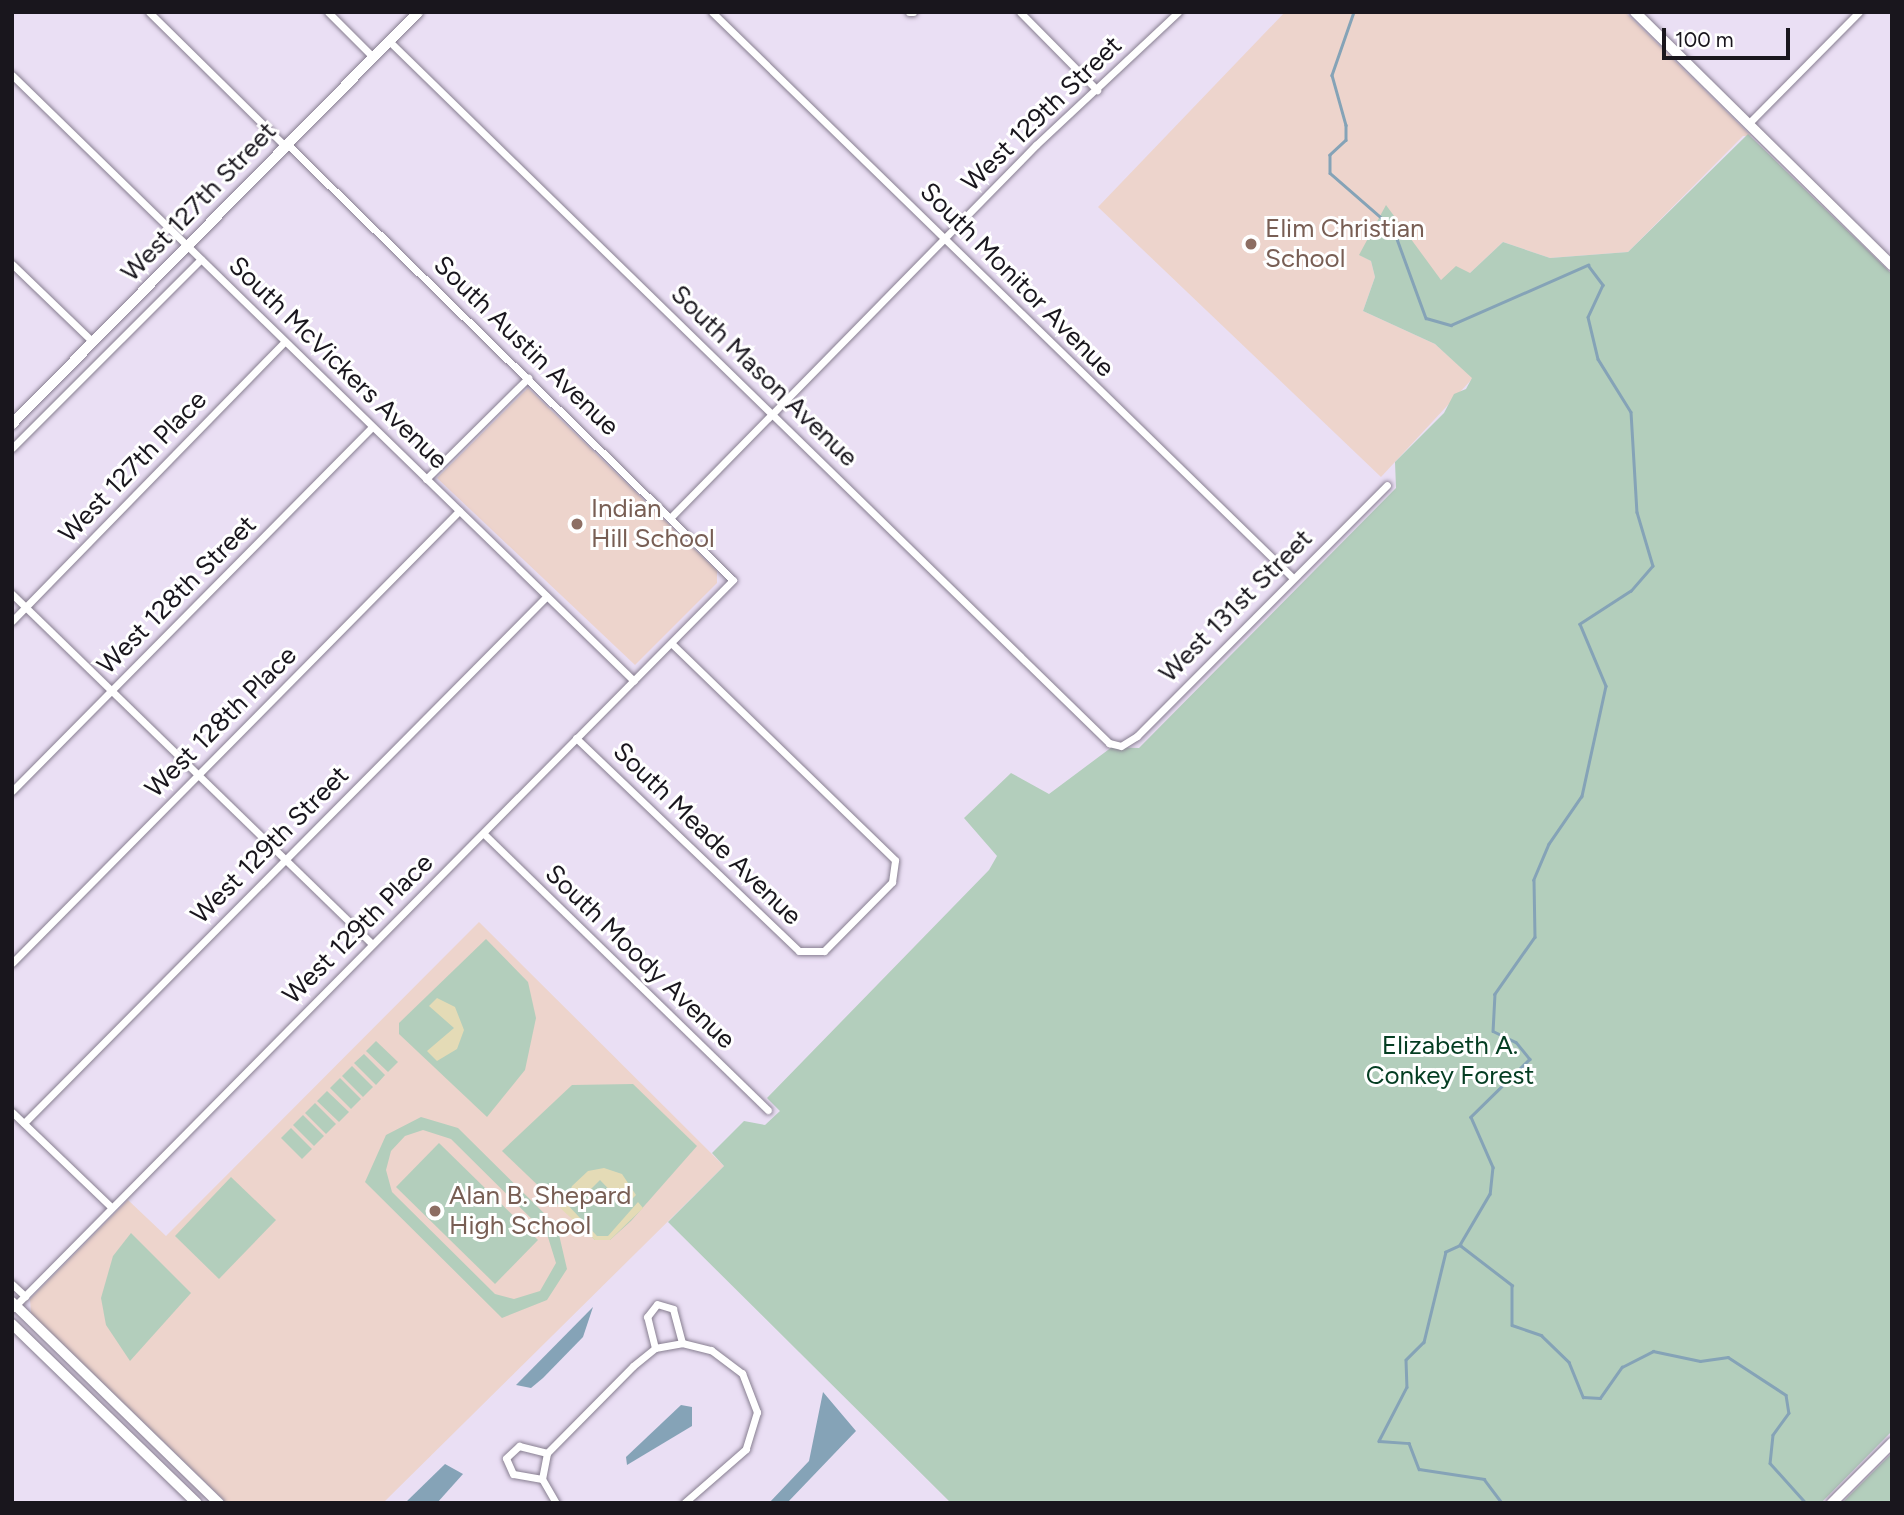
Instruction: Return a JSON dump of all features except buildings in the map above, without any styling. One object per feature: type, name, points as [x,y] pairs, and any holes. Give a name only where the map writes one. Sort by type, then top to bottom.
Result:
[{"type":"main road","name":"West 127th Street","points":[[12,424],[418,12]]},
{"type":"main road","points":[[1634,12],[1892,265]]},
{"type":"main road","points":[[13,1305],[218,1503]]},
{"type":"main road","points":[[12,1324],[197,1503]]},
{"type":"main road","points":[[1832,1503],[1892,1443]]},
{"type":"street","name":"South Austin Avenue","points":[[149,12],[672,516],[733,579]]},
{"type":"street","points":[[328,12],[373,57]]},
{"type":"street","name":"South Monitor Avenue","points":[[712,12],[1293,578]]},
{"type":"street","points":[[1020,12],[1097,90]]},
{"type":"street","name":"West 129th Street","points":[[672,516],[945,238],[1178,12]]},
{"type":"street","points":[[1748,124],[1859,12]]},
{"type":"street","name":"South Mason Avenue","points":[[389,41],[1110,743]]},
{"type":"street","name":"South McVickers Avenue","points":[[12,75],[634,681]]},
{"type":"street","points":[[12,448],[201,259]]},
{"type":"street","points":[[12,264],[93,342]]},
{"type":"street","name":"West 127th Place","points":[[12,621],[285,342]]},
{"type":"street","points":[[426,479],[528,378]]},
{"type":"street","name":"West 128th Street","points":[[12,792],[372,427]]},
{"type":"street","name":"West 131st Street","points":[[1110,743],[1121,746],[1137,736],[1387,485]]},
{"type":"street","name":"West 128th Place","points":[[12,963],[459,511]]},
{"type":"street","name":"West 129th Place","points":[[13,1305],[25,1296],[484,834],[733,579]]},
{"type":"street","points":[[12,594],[372,944]]},
{"type":"street","name":"West 129th Street","points":[[24,1123],[547,596]]},
{"type":"street","name":"South Meade Avenue","points":[[576,738],[799,951],[812,955],[824,951],[891,882],[896,867],[672,643]]},
{"type":"street","name":"South Moody Avenue","points":[[484,834],[768,1110]]},
{"type":"street","points":[[12,1112],[111,1207]]},
{"type":"street","points":[[12,1284],[25,1296]]},
{"type":"street","points":[[655,1348],[647,1317],[657,1304],[673,1309],[682,1343]]},
{"type":"street","points":[[556,1503],[542,1479],[547,1453],[655,1348],[682,1343],[711,1350],[742,1373],[757,1412],[746,1449],[684,1503]]},
{"type":"street","points":[[542,1479],[513,1474],[506,1458],[519,1446],[547,1453]]},
{"type":"shaded area","name":"Elim Christian School","points":[[1285,12],[1625,12],[1751,136],[1743,136],[1628,252],[1550,258],[1503,242],[1470,273],[1441,280],[1410,247],[1405,224],[1360,255],[1371,261],[1375,277],[1363,311],[1435,344],[1473,378],[1381,477],[1098,207]]},
{"type":"shaded area","name":"Indian Hill School","points":[[528,388],[717,571],[717,583],[635,665],[437,478]]},
{"type":"shaded area","name":"Alan B. Shepard High School","points":[[479,922],[724,1166],[383,1503],[227,1503],[31,1313],[30,1299],[128,1200],[166,1236]]},
{"type":"green space","name":"Elizabeth A. Conkey Forest","points":[[1748,134],[1892,274],[1892,1431],[1821,1503],[951,1503],[668,1222],[724,1166],[712,1153],[744,1121],[765,1125],[780,1111],[767,1098],[989,870],[997,856],[964,818],[1011,773],[1049,794],[1112,747],[1139,748],[1396,488],[1395,462],[1444,413],[1454,394],[1466,389],[1472,378],[1435,344],[1363,311],[1375,277],[1371,261],[1359,255],[1386,205],[1441,280],[1456,266],[1470,273],[1503,242],[1550,258],[1628,252]]},
{"type":"green space","points":[[486,939],[528,982],[536,1018],[525,1070],[487,1117],[399,1034],[399,1023]]},
{"type":"green space","points":[[376,1041],[398,1062],[388,1072],[366,1051]]},
{"type":"green space","points":[[364,1054],[385,1075],[376,1085],[354,1063]]},
{"type":"green space","points":[[352,1066],[373,1087],[363,1097],[342,1076]]},
{"type":"green space","points":[[340,1078],[361,1099],[351,1109],[330,1088]]},
{"type":"green space","points":[[633,1084],[697,1146],[631,1221],[610,1240],[595,1240],[502,1151],[572,1085]]},
{"type":"green space","points":[[327,1091],[349,1112],[339,1122],[317,1101]]},
{"type":"green space","points":[[315,1103],[336,1124],[326,1134],[305,1113]]},
{"type":"green space","points":[[303,1115],[324,1136],[314,1146],[293,1125]]},
{"type":"green space","points":[[421,1117],[458,1128],[557,1226],[567,1269],[547,1300],[502,1318],[365,1182],[386,1135]],"holes":[[[423,1130],[451,1139],[547,1234],[556,1263],[540,1291],[514,1299],[495,1294],[392,1192],[386,1170],[391,1151],[405,1136]]]},
{"type":"green space","points":[[291,1128],[312,1149],[302,1159],[281,1138]]},
{"type":"green space","points":[[439,1143],[538,1240],[495,1284],[396,1187]]},
{"type":"green space","points":[[231,1177],[276,1220],[219,1279],[175,1236]]},
{"type":"green space","points":[[131,1233],[191,1293],[130,1361],[106,1325],[101,1298],[113,1256]]},
{"type":"green space","points":[[1892,1453],[1892,1503],[1842,1503]]},
{"type":"sand","points":[[437,998],[455,1007],[464,1030],[457,1049],[437,1061],[427,1051],[454,1028],[429,1006]]},
{"type":"sand","points":[[604,1168],[622,1174],[636,1195],[625,1206],[600,1180],[584,1196],[583,1209],[569,1194],[572,1186],[588,1171]]},
{"type":"sand","points":[[564,1201],[597,1236],[608,1236],[638,1202],[643,1208],[610,1240],[595,1240],[558,1206]]},
{"type":"water","points":[[593,1307],[583,1337],[543,1378],[531,1388],[516,1385]]},
{"type":"water","points":[[823,1392],[856,1431],[787,1503],[769,1503],[809,1461]]},
{"type":"water","points":[[681,1405],[692,1407],[692,1426],[627,1465],[626,1457]]},
{"type":"water","points":[[445,1464],[463,1474],[437,1503],[405,1503]]},
{"type":"waterway","points":[[1354,12],[1332,75],[1346,125],[1346,140],[1330,155],[1330,173],[1393,228],[1426,318],[1451,325],[1588,265],[1603,285],[1588,317],[1598,359],[1631,412],[1637,512],[1653,566],[1631,591],[1580,624],[1606,686],[1582,796],[1549,844],[1534,880],[1535,937],[1495,994],[1493,1031],[1516,1042],[1530,1059],[1471,1117],[1493,1167],[1490,1194],[1460,1245],[1512,1285],[1512,1325],[1541,1335],[1569,1362],[1583,1397],[1600,1398],[1622,1367],[1653,1351],[1700,1361],[1728,1357],[1786,1395],[1789,1413],[1773,1435],[1770,1463],[1806,1503]]},
{"type":"waterway","points":[[1461,1245],[1446,1252],[1424,1342],[1406,1360],[1407,1387],[1379,1441],[1409,1443],[1419,1469],[1484,1479],[1502,1503]]},
{"type":"place","name":"Elim Christian School","points":[[1251,244]]},
{"type":"place","name":"Indian Hill School","points":[[577,524]]},
{"type":"place","name":"Alan B. Shepard High School","points":[[435,1211]]}]
